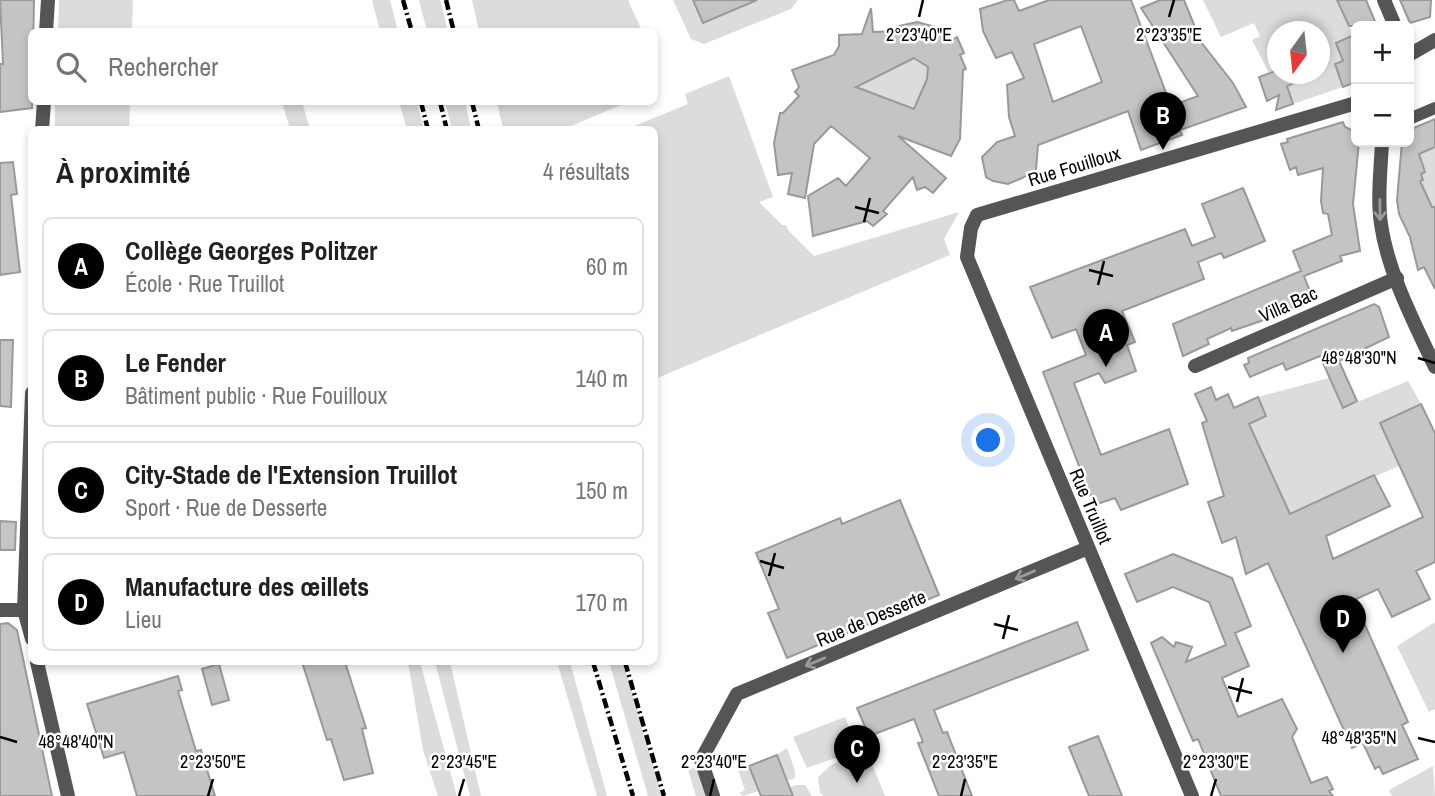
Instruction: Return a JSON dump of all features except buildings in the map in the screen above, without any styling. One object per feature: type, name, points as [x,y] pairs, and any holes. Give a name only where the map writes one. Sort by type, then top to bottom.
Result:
[{"type":"street","points":[[47,28],[48,0]]},
{"type":"street","points":[[1384,0],[1393,21]]},
{"type":"street","points":[[1414,52],[1435,40]]},
{"type":"street","name":"Rue Fouilloux","points":[[971,228],[977,215],[1351,104]]},
{"type":"street","points":[[42,126],[44,105]]},
{"type":"street","points":[[1414,117],[1435,108]]},
{"type":"street","points":[[1382,147],[1380,222],[1397,278],[1435,367]]},
{"type":"street","name":"Rue Truillot","points":[[971,228],[967,257],[1192,796]]},
{"type":"street","name":"Villa Bac","points":[[1195,366],[1397,278]]},
{"type":"street","points":[[28,502],[24,610],[28,624]]},
{"type":"street","name":"Rue de Desserte","points":[[713,796],[701,760],[737,694],[1088,548]]},
{"type":"street","points":[[0,610],[24,610]]},
{"type":"street","points":[[38,665],[68,796]]},
{"type":"shaded area","points":[[59,0],[133,0],[132,28],[58,28]]},
{"type":"shaded area","points":[[372,0],[390,0],[397,28],[379,28]]},
{"type":"shaded area","points":[[419,0],[440,0],[447,28],[426,28]]},
{"type":"shaded area","points":[[472,0],[628,0],[641,28],[478,28]]},
{"type":"shaded area","points":[[673,0],[798,0],[791,9],[704,44],[691,39]]},
{"type":"shaded area","points":[[1203,0],[1336,0],[1351,31],[1351,36],[1336,43],[1343,61],[1336,65],[1343,87],[1293,104],[1290,95],[1278,90],[1290,84],[1330,84],[1330,21],[1267,21],[1267,69],[1252,40],[1260,36],[1254,23],[1221,37]]},
{"type":"shaded area","points":[[915,57],[928,66],[927,76],[919,104],[902,138],[898,135],[896,102],[866,92],[844,94]]},
{"type":"shaded area","points":[[729,76],[773,197],[759,202],[782,225],[786,225],[814,256],[959,212],[944,239],[950,255],[658,378],[658,126],[634,126],[688,104],[685,94]]},
{"type":"shaded area","points":[[55,105],[130,105],[129,126],[55,126]]},
{"type":"shaded area","points":[[283,105],[303,105],[309,126],[289,126]]},
{"type":"shaded area","points":[[400,105],[418,105],[423,126],[406,126]]},
{"type":"shaded area","points":[[446,105],[466,105],[470,126],[451,126]]},
{"type":"shaded area","points":[[498,105],[621,105],[571,126],[502,126]]},
{"type":"shaded area","points":[[1435,147],[1435,208],[1417,191],[1423,188],[1421,174],[1425,172],[1419,154]]},
{"type":"shaded area","points":[[1329,378],[1343,408],[1408,381],[1421,404],[1380,424],[1399,466],[1290,514],[1249,424],[1266,416],[1258,397]]},
{"type":"shaded area","points":[[1435,622],[1435,709],[1429,712],[1397,646]]},
{"type":"shaded area","points":[[409,665],[421,665],[457,796],[438,796],[423,750]]},
{"type":"shaded area","points":[[436,665],[451,665],[481,796],[470,796]]},
{"type":"shaded area","points":[[558,665],[571,665],[607,796],[597,796]]},
{"type":"shaded area","points":[[610,665],[624,665],[662,796],[648,796]]},
{"type":"shaded area","points":[[845,717],[858,750],[807,768],[793,737]]},
{"type":"shaded area","points":[[787,748],[795,778],[787,781],[777,755]]},
{"type":"shaded area","points":[[861,753],[868,754],[885,796],[824,796],[820,793],[818,777],[831,765]]},
{"type":"shaded area","points":[[749,766],[759,791],[743,796],[739,793],[745,790],[738,770]]},
{"type":"shaded area","points":[[1433,766],[1435,796],[1392,796],[1389,790]]},
{"type":"shaded area","points":[[696,767],[707,796],[696,796],[688,770]]},
{"type":"shaded area","points":[[805,785],[812,796],[793,796],[790,787]]},
{"type":"railway","points":[[403,0],[411,28]]},
{"type":"railway","points":[[446,0],[453,28]]},
{"type":"railway","points":[[422,105],[427,126]]},
{"type":"railway","points":[[441,105],[446,126]]},
{"type":"railway","points":[[473,105],[478,126]]},
{"type":"railway","points":[[594,665],[633,796]]},
{"type":"railway","points":[[626,665],[664,796]]},
{"type":"place","name":"Le Fender","points":[[1163,150]]},
{"type":"place","name":"Collège Georges Politzer","points":[[1106,367]]},
{"type":"place","name":"Manufacture des œillets","points":[[1343,653]]},
{"type":"place","name":"City-Stade de l'Extension Truillot","points":[[857,783]]}]
